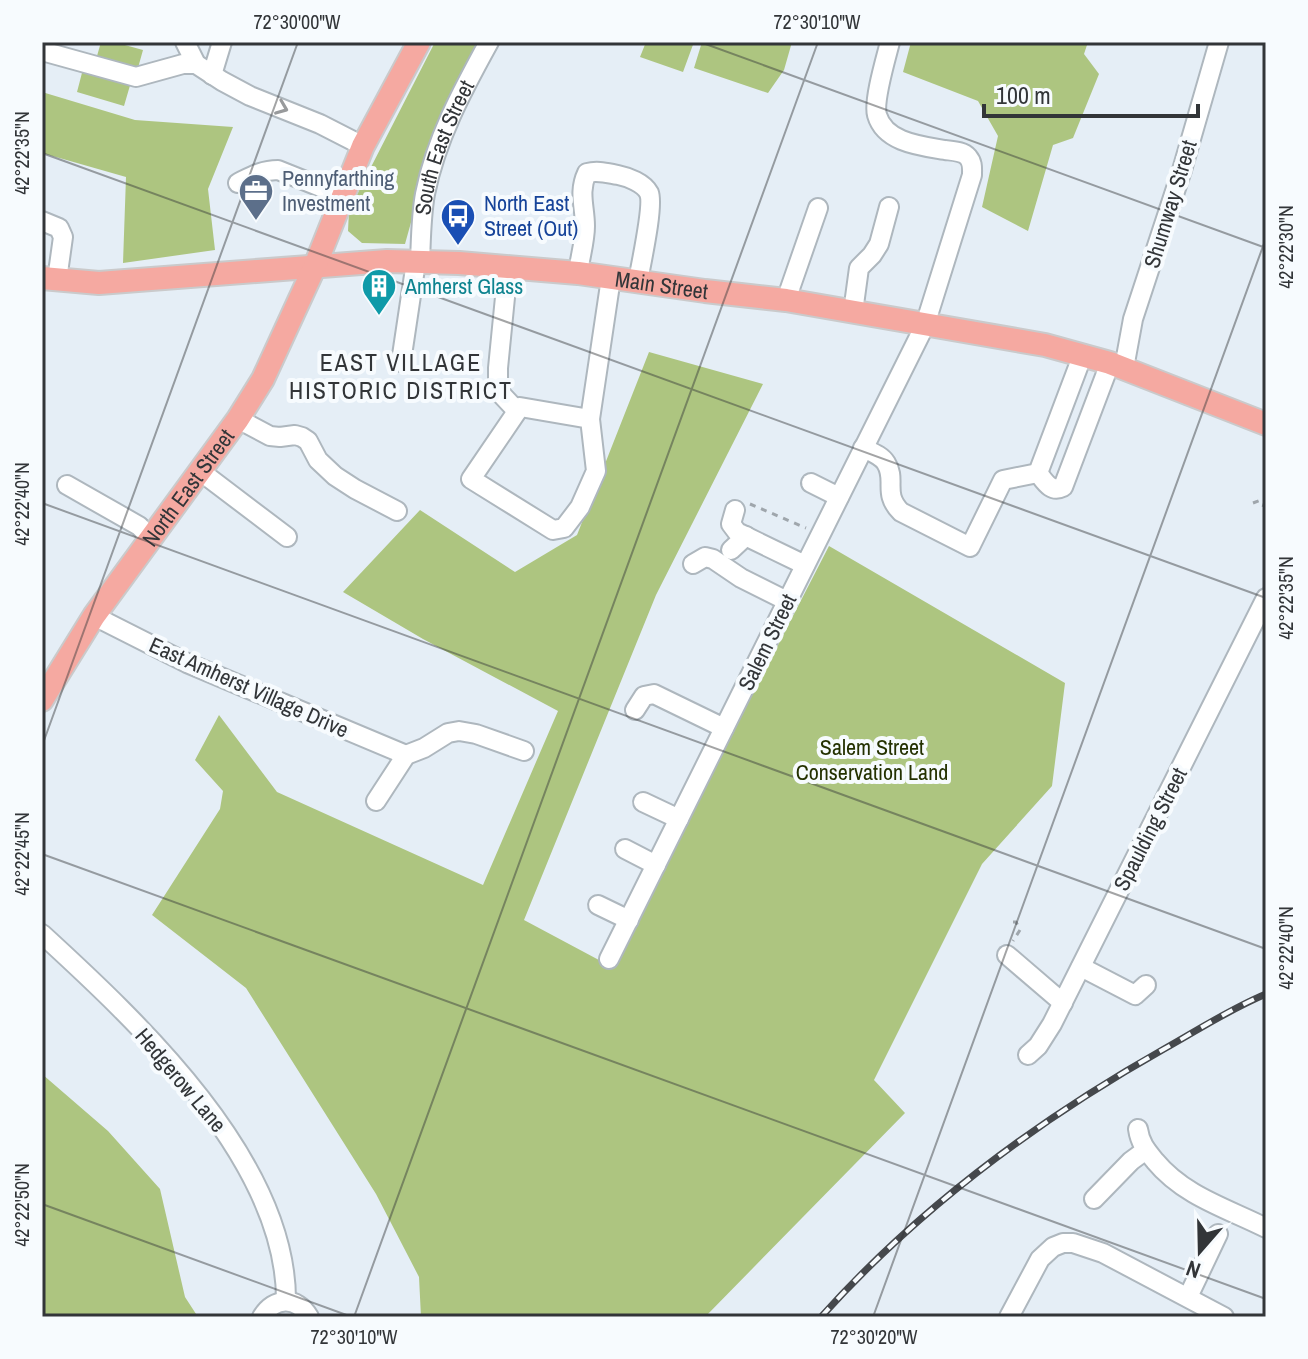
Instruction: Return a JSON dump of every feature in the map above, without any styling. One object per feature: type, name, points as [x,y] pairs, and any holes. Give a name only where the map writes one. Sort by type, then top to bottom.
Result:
[{"type":"main road","points":[[315,266],[363,146],[419,42]]},
{"type":"main road","name":"Main Street","points":[[50,279],[99,283],[387,261],[578,273],[786,300],[1045,345],[1117,365],[1266,424]]},
{"type":"main road","name":"North East Street","points":[[42,700],[94,616],[238,419],[263,379],[315,266]]},
{"type":"street","points":[[185,42],[196,64],[212,75],[250,96],[320,124],[363,146]]},
{"type":"street","points":[[212,75],[222,42]]},
{"type":"street","name":"South East Street","points":[[401,362],[418,262],[422,212],[434,158],[461,92],[489,42]]},
{"type":"street","name":"Salem Street","points":[[609,959],[925,325],[972,175],[973,165],[967,155],[914,144],[894,137],[883,126],[876,114],[877,96],[890,42]]},
{"type":"street","name":"Shumway Street","points":[[1038,473],[1051,488],[1058,490],[1063,487],[1117,365],[1182,170],[1219,42]]},
{"type":"street","points":[[42,51],[136,77],[183,64],[196,64]]},
{"type":"street","points":[[238,183],[267,170],[278,170],[343,196]]},
{"type":"street","points":[[578,273],[585,226],[581,203],[584,180],[587,173],[596,171],[625,176],[643,185],[649,193],[650,207],[638,281]]},
{"type":"street","points":[[853,312],[859,268],[879,244],[889,207]]},
{"type":"street","points":[[786,300],[818,208]]},
{"type":"street","points":[[42,221],[59,228],[63,237],[50,279]]},
{"type":"street","points":[[508,267],[498,386],[501,394],[517,411]]},
{"type":"street","points":[[590,419],[520,407],[471,479],[553,530],[564,528],[580,507],[596,471],[590,419],[611,278]]},
{"type":"street","points":[[863,448],[879,455],[886,463],[893,504],[901,512],[970,547],[1003,480],[1038,473],[1083,354]]},
{"type":"street","points":[[238,419],[270,436],[302,437],[308,441],[318,460],[335,476],[397,511]]},
{"type":"street","points":[[200,471],[287,537]]},
{"type":"street","points":[[811,483],[839,497]]},
{"type":"street","points":[[67,485],[139,526],[151,538]]},
{"type":"street","points":[[735,510],[731,524],[737,532],[805,565]]},
{"type":"street","points":[[731,550],[746,536]]},
{"type":"street","points":[[693,564],[705,557],[713,559],[741,578],[787,601]]},
{"type":"street","name":"Spaulding Street","points":[[1028,1055],[1045,1035],[1063,1003],[1266,598]]},
{"type":"street","name":"East Amherst Village Drive","points":[[94,616],[187,663],[406,755]]},
{"type":"street","points":[[635,710],[644,696],[654,694],[724,728]]},
{"type":"street","points":[[376,801],[406,755],[448,733],[476,734],[524,751]]},
{"type":"street","points":[[643,802],[679,819]]},
{"type":"street","points":[[625,849],[656,865]]},
{"type":"street","points":[[598,905],[629,920]]},
{"type":"street","name":"Hedgerow Lane","points":[[42,934],[109,997],[157,1048],[203,1100],[220,1125],[257,1186],[275,1226],[284,1264],[286,1301]]},
{"type":"street","points":[[1007,955],[1063,1003]]},
{"type":"street","points":[[1081,967],[1135,995],[1146,985]]},
{"type":"street","points":[[1138,1129],[1140,1141],[1146,1150],[1162,1170],[1186,1190],[1266,1228]]},
{"type":"street","points":[[1094,1199],[1146,1150]]},
{"type":"street","points":[[1188,1297],[1218,1234]]},
{"type":"street","points":[[1009,1317],[1040,1259],[1053,1247],[1065,1243],[1103,1253],[1224,1317]]},
{"type":"street","points":[[262,1317],[271,1305],[286,1301],[300,1306],[309,1317]]},
{"type":"path","points":[[1253,503],[1266,499]]},
{"type":"path","points":[[1263,507],[1266,499]]},
{"type":"path","points":[[735,510],[741,505],[750,504],[768,515],[820,534]]},
{"type":"path","points":[[1007,955],[1020,930],[1019,925],[1013,922]]},
{"type":"green space","points":[[101,42],[114,42],[143,50],[136,75],[95,63]]},
{"type":"green space","points":[[435,42],[485,42],[425,172],[405,244],[362,243],[348,231],[349,210]]},
{"type":"green space","points":[[646,42],[694,42],[683,72],[640,57]]},
{"type":"green space","points":[[702,42],[792,42],[784,70],[768,93],[694,68]]},
{"type":"green space","points":[[911,42],[1088,42],[1084,54],[1099,74],[1073,138],[1053,145],[1028,231],[982,207],[998,136],[978,101],[903,72]]},
{"type":"green space","points":[[83,69],[131,82],[124,106],[77,92]]},
{"type":"green space","points":[[42,92],[135,120],[233,127],[208,189],[215,250],[123,263],[126,177],[42,153]]},
{"type":"green space","name":"Salem Street Conservation Land","points":[[649,352],[763,384],[656,595],[524,920],[612,967],[829,546],[1065,683],[1052,786],[982,864],[874,1080],[905,1113],[705,1317],[421,1317],[419,1277],[376,1194],[246,988],[152,915],[220,809],[223,791],[195,760],[219,715],[277,792],[483,885],[558,711],[343,592],[420,510],[515,572],[577,535]]},
{"type":"green space","points":[[42,1074],[108,1131],[160,1189],[185,1297],[198,1317],[42,1317]]},
{"type":"railway","points":[[821,1317],[858,1277],[939,1203],[1026,1137],[1117,1076],[1266,994]]},
{"type":"place","name":"Pennyfarthing Investment","points":[[256,222]]},
{"type":"place","name":"North East Street (Out)","points":[[458,247]]},
{"type":"place","name":"Amherst Glass","points":[[379,317]]},
{"type":"district","name":"EAST VILLAGE HISTORIC DISTRICT","points":[[401,376]]}]
